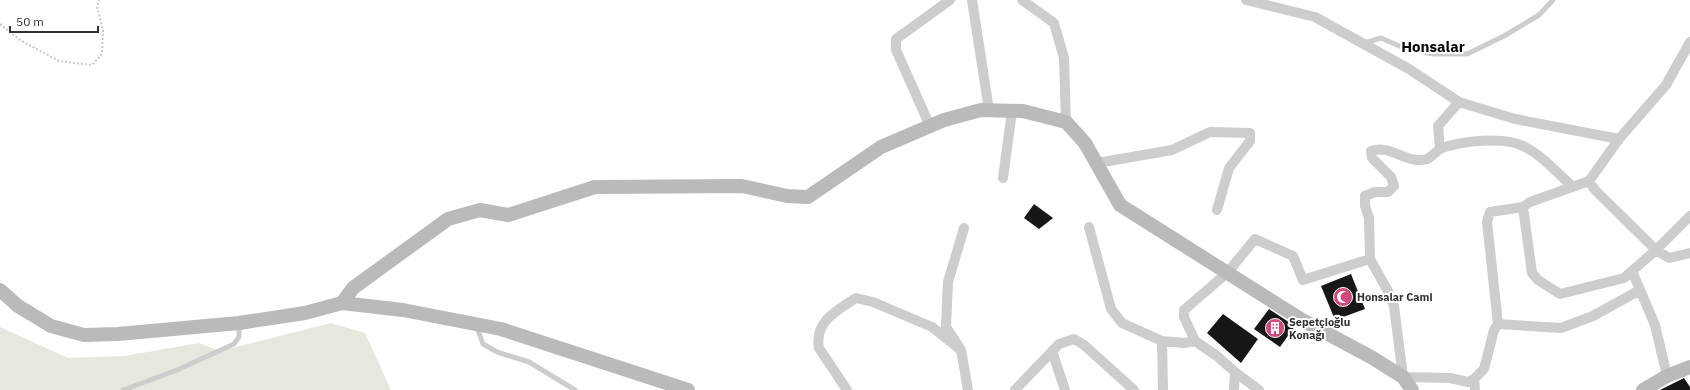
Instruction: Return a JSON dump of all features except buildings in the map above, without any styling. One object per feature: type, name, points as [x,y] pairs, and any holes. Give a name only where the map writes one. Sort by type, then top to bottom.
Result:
[{"type":"main road","points":[[342,303],[352,288],[448,219],[480,210],[508,215],[595,187],[742,186],[787,196],[808,197],[881,147],[944,120],[974,112],[989,110],[1023,111],[1066,122],[1085,143],[1120,205],[1302,320],[1371,357],[1403,377],[1412,390]]},
{"type":"main road","points":[[0,290],[18,306],[51,326],[84,336],[239,323],[305,313],[342,303],[404,310],[501,329],[688,390]]},
{"type":"main road","points":[[1643,390],[1667,376],[1690,367]]},
{"type":"street","points":[[930,126],[896,50],[896,39],[950,0]]},
{"type":"street","points":[[972,0],[989,110]]},
{"type":"street","points":[[1022,0],[1054,23],[1064,58],[1066,122]]},
{"type":"street","points":[[1246,0],[1315,17],[1409,69],[1459,102],[1516,120],[1619,139]]},
{"type":"street","points":[[1573,187],[1538,155],[1521,145],[1499,141],[1474,142],[1448,146],[1440,149],[1428,159],[1414,160],[1389,150],[1377,149],[1371,152],[1372,158],[1391,177],[1394,186],[1388,192],[1375,192],[1366,196],[1365,206],[1369,218],[1370,259],[1389,293],[1394,306],[1403,377],[1450,378],[1468,382],[1474,379],[1484,369],[1494,330],[1498,324],[1487,222],[1490,212],[1523,208],[1530,202],[1573,187],[1589,181],[1619,139],[1666,85],[1690,42]]},
{"type":"street","points":[[1440,149],[1438,126],[1459,102]]},
{"type":"street","points":[[1003,178],[1012,111]]},
{"type":"street","points":[[1097,163],[1172,150],[1210,132],[1250,133],[1250,141],[1229,168],[1217,210]]},
{"type":"street","points":[[1589,181],[1595,190],[1656,250],[1668,258],[1690,253]]},
{"type":"street","points":[[1523,208],[1532,273],[1538,280],[1560,294],[1624,278],[1656,250],[1690,216]]},
{"type":"street","points":[[1089,227],[1111,309],[1122,323],[1162,341],[1184,343],[1195,341]]},
{"type":"street","points":[[964,228],[948,282],[946,327],[961,350],[968,390]]},
{"type":"street","points":[[1259,390],[1217,356],[1195,341],[1184,317],[1184,310],[1227,273],[1255,239],[1293,256],[1303,280],[1370,259]]},
{"type":"street","points":[[1632,271],[1655,325],[1667,376]]},
{"type":"street","points":[[1498,324],[1561,328],[1593,316],[1640,290]]},
{"type":"street","points":[[846,390],[819,348],[818,340],[819,331],[824,322],[834,312],[856,298],[873,302],[932,327],[961,350]]},
{"type":"street","points":[[1015,390],[1059,344],[1074,339],[1084,344],[1134,390]]},
{"type":"street","points":[[1162,341],[1163,390]]},
{"type":"street","points":[[1052,351],[1065,390]]},
{"type":"street","points":[[1234,390],[1235,372]]},
{"type":"street","points":[[1474,379],[1475,390]]},
{"type":"lane","points":[[1363,44],[1381,38],[1404,48],[1433,54],[1467,54],[1504,36],[1539,15],[1553,0]]},
{"type":"lane","points":[[123,390],[177,370],[234,344],[239,337],[239,323]]},
{"type":"lane","points":[[475,324],[483,344],[497,352],[529,362],[575,390]]},
{"type":"path","points":[[0,24],[20,40],[59,61],[92,65],[102,54],[103,31],[97,6],[99,0]]},
{"type":"shaded area","points":[[331,323],[365,333],[391,390],[0,390],[0,327],[68,358],[124,356],[199,343],[220,351]]},
{"type":"place","name":"Honsalar Cami","points":[[1343,297]]},
{"type":"place","name":"Sepetçioğlu Konağı","points":[[1275,328]]},
{"type":"district","name":"Honsalar","points":[[1433,46]]}]
